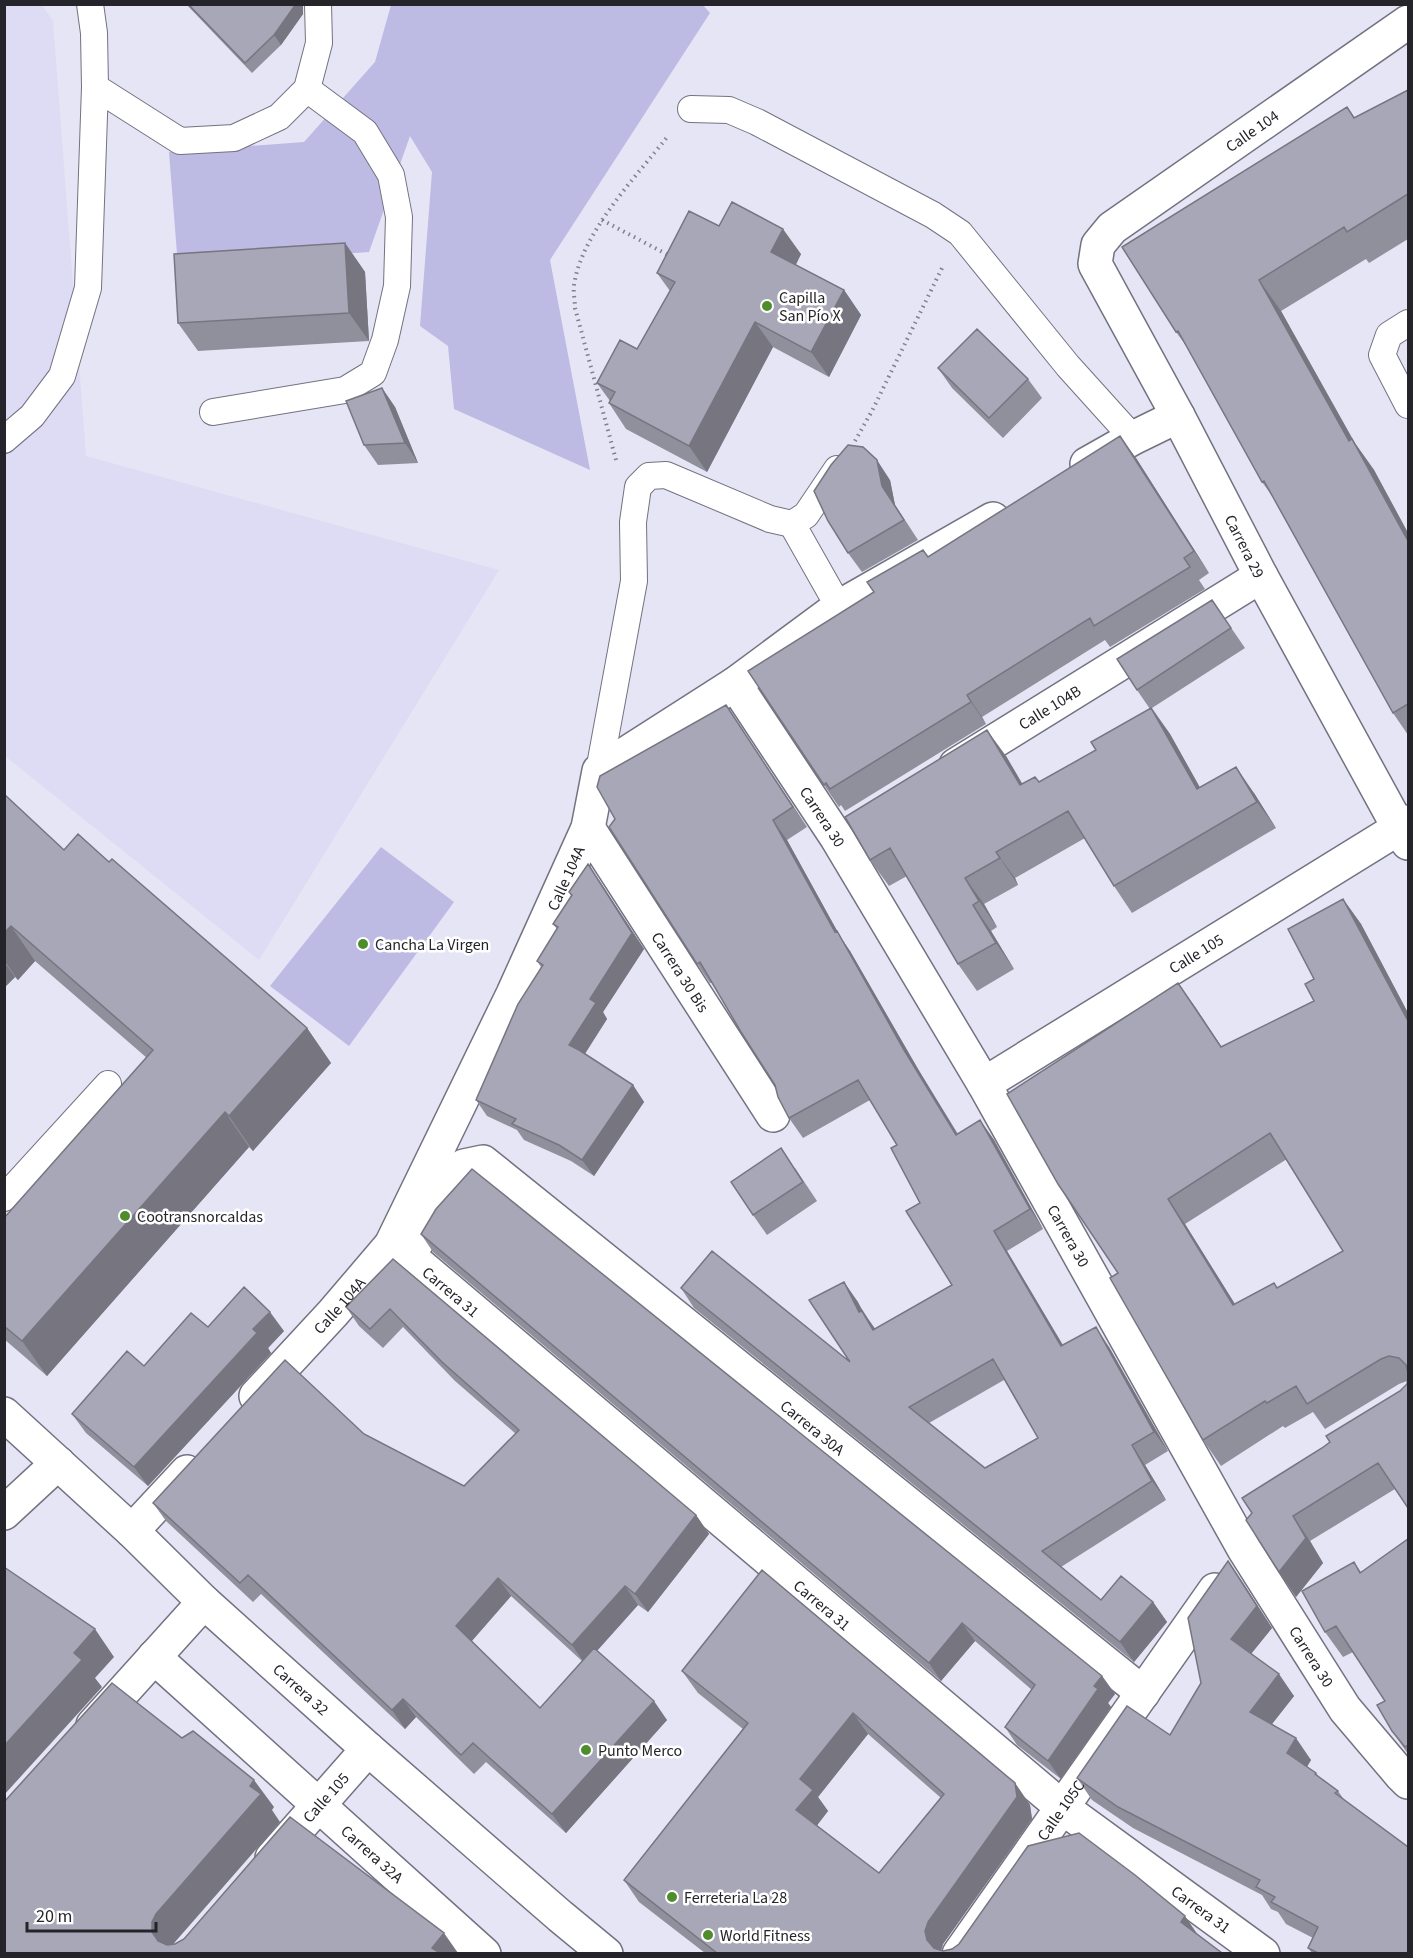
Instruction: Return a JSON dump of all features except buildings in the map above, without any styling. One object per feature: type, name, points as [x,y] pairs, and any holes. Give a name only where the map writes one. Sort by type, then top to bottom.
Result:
[{"type":"street","name":"Calle 104","points":[[1098,245],[1112,228],[1408,22]]},
{"type":"street","name":"Carrera 29","points":[[1098,245],[1095,264],[1178,416],[1261,576],[1405,831]]},
{"type":"street","points":[[1062,479],[1133,438],[1178,416]]},
{"type":"street","points":[[599,771],[735,684],[839,608],[1021,502]]},
{"type":"street","name":"Calle 104B","points":[[928,782],[1261,576]]},
{"type":"street","name":"Carrera 30","points":[[735,684],[847,832],[984,1084],[1234,1506],[1244,1549],[1345,1709],[1408,1782]]},
{"type":"street","name":"Calle 104A","points":[[400,1250],[588,828],[599,771]]},
{"type":"street","name":"Carrera 30 Bis","points":[[588,828],[773,1115]]},
{"type":"street","name":"Calle 105","points":[[984,1084],[1405,831]]},
{"type":"street","name":"Calle 104A","points":[[237,1418],[333,1313],[400,1250],[464,1166],[483,1162]]},
{"type":"street","name":"Carrera 30A","points":[[483,1162],[1143,1693]]},
{"type":"street","name":"Carrera 31","points":[[400,1250],[1063,1808],[1248,1949]]},
{"type":"street","name":"Carrera 32","points":[[4,1414],[132,1531],[204,1602],[368,1749],[560,1916],[606,1953]]},
{"type":"street","points":[[132,1531],[204,1452]]},
{"type":"street","points":[[4,1514],[58,1463]]},
{"type":"street","name":"Calle 105C","points":[[959,1953],[1244,1549]]},
{"type":"street","points":[[75,1744],[204,1602]]},
{"type":"street","name":"Carrera 32A","points":[[153,1657],[484,1953]]},
{"type":"street","name":"Calle 105","points":[[250,1883],[368,1749]]},
{"type":"lane","points":[[4,440],[32,416],[62,376],[88,288],[95,87],[94,33],[90,4]]},
{"type":"lane","points":[[95,87],[180,141],[234,138],[279,117],[307,89],[319,43],[318,4]]},
{"type":"lane","points":[[213,412],[345,390],[373,373],[385,340],[397,286],[399,217],[391,175],[365,132],[307,89]]},
{"type":"lane","points":[[691,109],[729,110],[757,122],[933,215],[960,233],[1075,374],[1133,438]]},
{"type":"lane","points":[[1408,323],[1389,335],[1382,355],[1408,405]]},
{"type":"lane","points":[[599,771],[634,581],[633,522],[638,487],[649,476],[666,475],[771,519],[792,524],[806,515],[849,451]]},
{"type":"lane","points":[[792,524],[839,608]]},
{"type":"lane","points":[[4,1198],[108,1084]]},
{"type":"path","points":[[633,522],[575,308],[574,286],[581,260],[602,220],[691,109]]},
{"type":"path","points":[[602,220],[673,257]]},
{"type":"path","points":[[849,451],[872,411],[960,233]]},
{"type":"shaded area","points":[[702,4],[710,13],[550,260],[590,470],[454,409],[448,346],[420,326],[432,172],[410,136],[369,252],[178,266],[169,152],[304,142],[375,62],[391,5]]},
{"type":"shaded area","points":[[4,5],[42,5],[53,21],[86,456],[499,570],[259,960],[5,756]]},
{"type":"shaded area","name":"Cancha La Virgen","points":[[381,847],[454,902],[349,1046],[270,986]]},
{"type":"place","name":"Capilla San Pío X","points":[[767,306]]},
{"type":"place","name":"Cancha La Virgen","points":[[363,944]]},
{"type":"place","name":"Cootransnorcaldas","points":[[125,1216]]},
{"type":"place","name":"Punto Merco","points":[[586,1750]]},
{"type":"place","name":"Ferreteria La 28","points":[[672,1897]]},
{"type":"place","name":"World Fitness","points":[[708,1935]]}]
